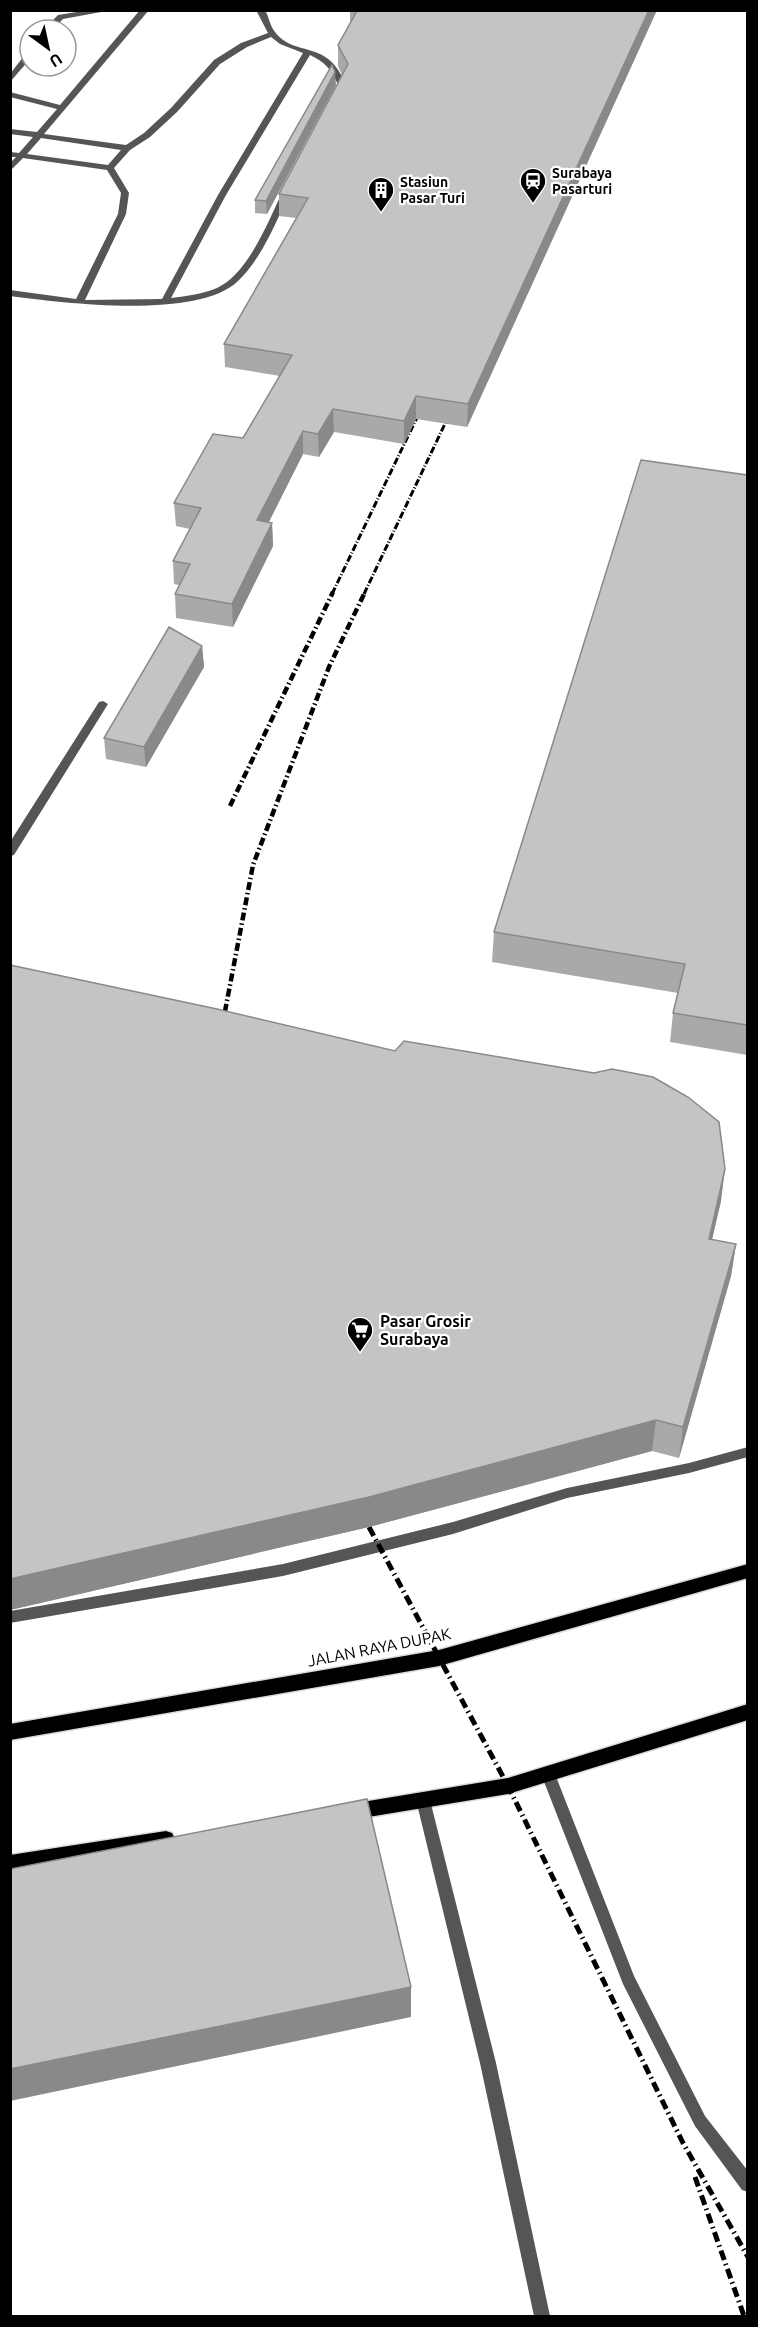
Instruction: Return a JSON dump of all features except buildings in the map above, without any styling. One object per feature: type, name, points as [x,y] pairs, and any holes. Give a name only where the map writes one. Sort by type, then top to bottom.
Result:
[{"type":"main road","name":"JALAN RAYA DUPAK","points":[[10,1732],[439,1658],[747,1571]]},
{"type":"main road","points":[[329,1815],[508,1786],[747,1712]]},
{"type":"main road","points":[[10,1863],[188,1836]]},
{"type":"street","points":[[61,18],[108,10]]},
{"type":"street","points":[[10,169],[15,155],[38,135],[63,108],[145,10]]},
{"type":"street","points":[[260,10],[266,16],[272,34],[288,44],[325,58],[338,71],[342,85],[331,106]]},
{"type":"street","points":[[110,168],[127,148],[147,135],[174,110],[217,62],[244,45],[272,34]]},
{"type":"street","points":[[165,301],[222,195],[308,52]]},
{"type":"street","points":[[10,94],[63,108]]},
{"type":"street","points":[[10,131],[127,148]]},
{"type":"street","points":[[15,155],[110,168]]},
{"type":"street","points":[[78,302],[122,213],[125,193],[110,168]]},
{"type":"street","points":[[10,293],[78,302],[165,301],[208,296],[232,283],[247,265],[292,180]]},
{"type":"street","points":[[10,852],[103,704]]},
{"type":"street","points":[[10,1617],[294,1567],[443,1531],[567,1493],[689,1468],[747,1452]]},
{"type":"street","points":[[548,1774],[628,1979],[700,2121],[747,2184]]},
{"type":"street","points":[[423,1800],[488,2063],[542,2316]]},
{"type":"railway","points":[[332,594],[424,403]]},
{"type":"railway","points":[[364,594],[452,409]]},
{"type":"railway","points":[[230,806],[333,592]]},
{"type":"railway","points":[[222,1027],[253,865],[329,667],[365,592]]},
{"type":"railway","points":[[369,1527],[508,1786],[683,2143],[748,2257]]},
{"type":"railway","points":[[695,2177],[744,2316]]},
{"type":"place","name":"Surabaya Pasarturi","points":[[533,204]]},
{"type":"place","name":"Stasiun Pasar Turi","points":[[381,213]]},
{"type":"place","name":"Pasar Grosir Surabaya","points":[[360,1353]]}]
